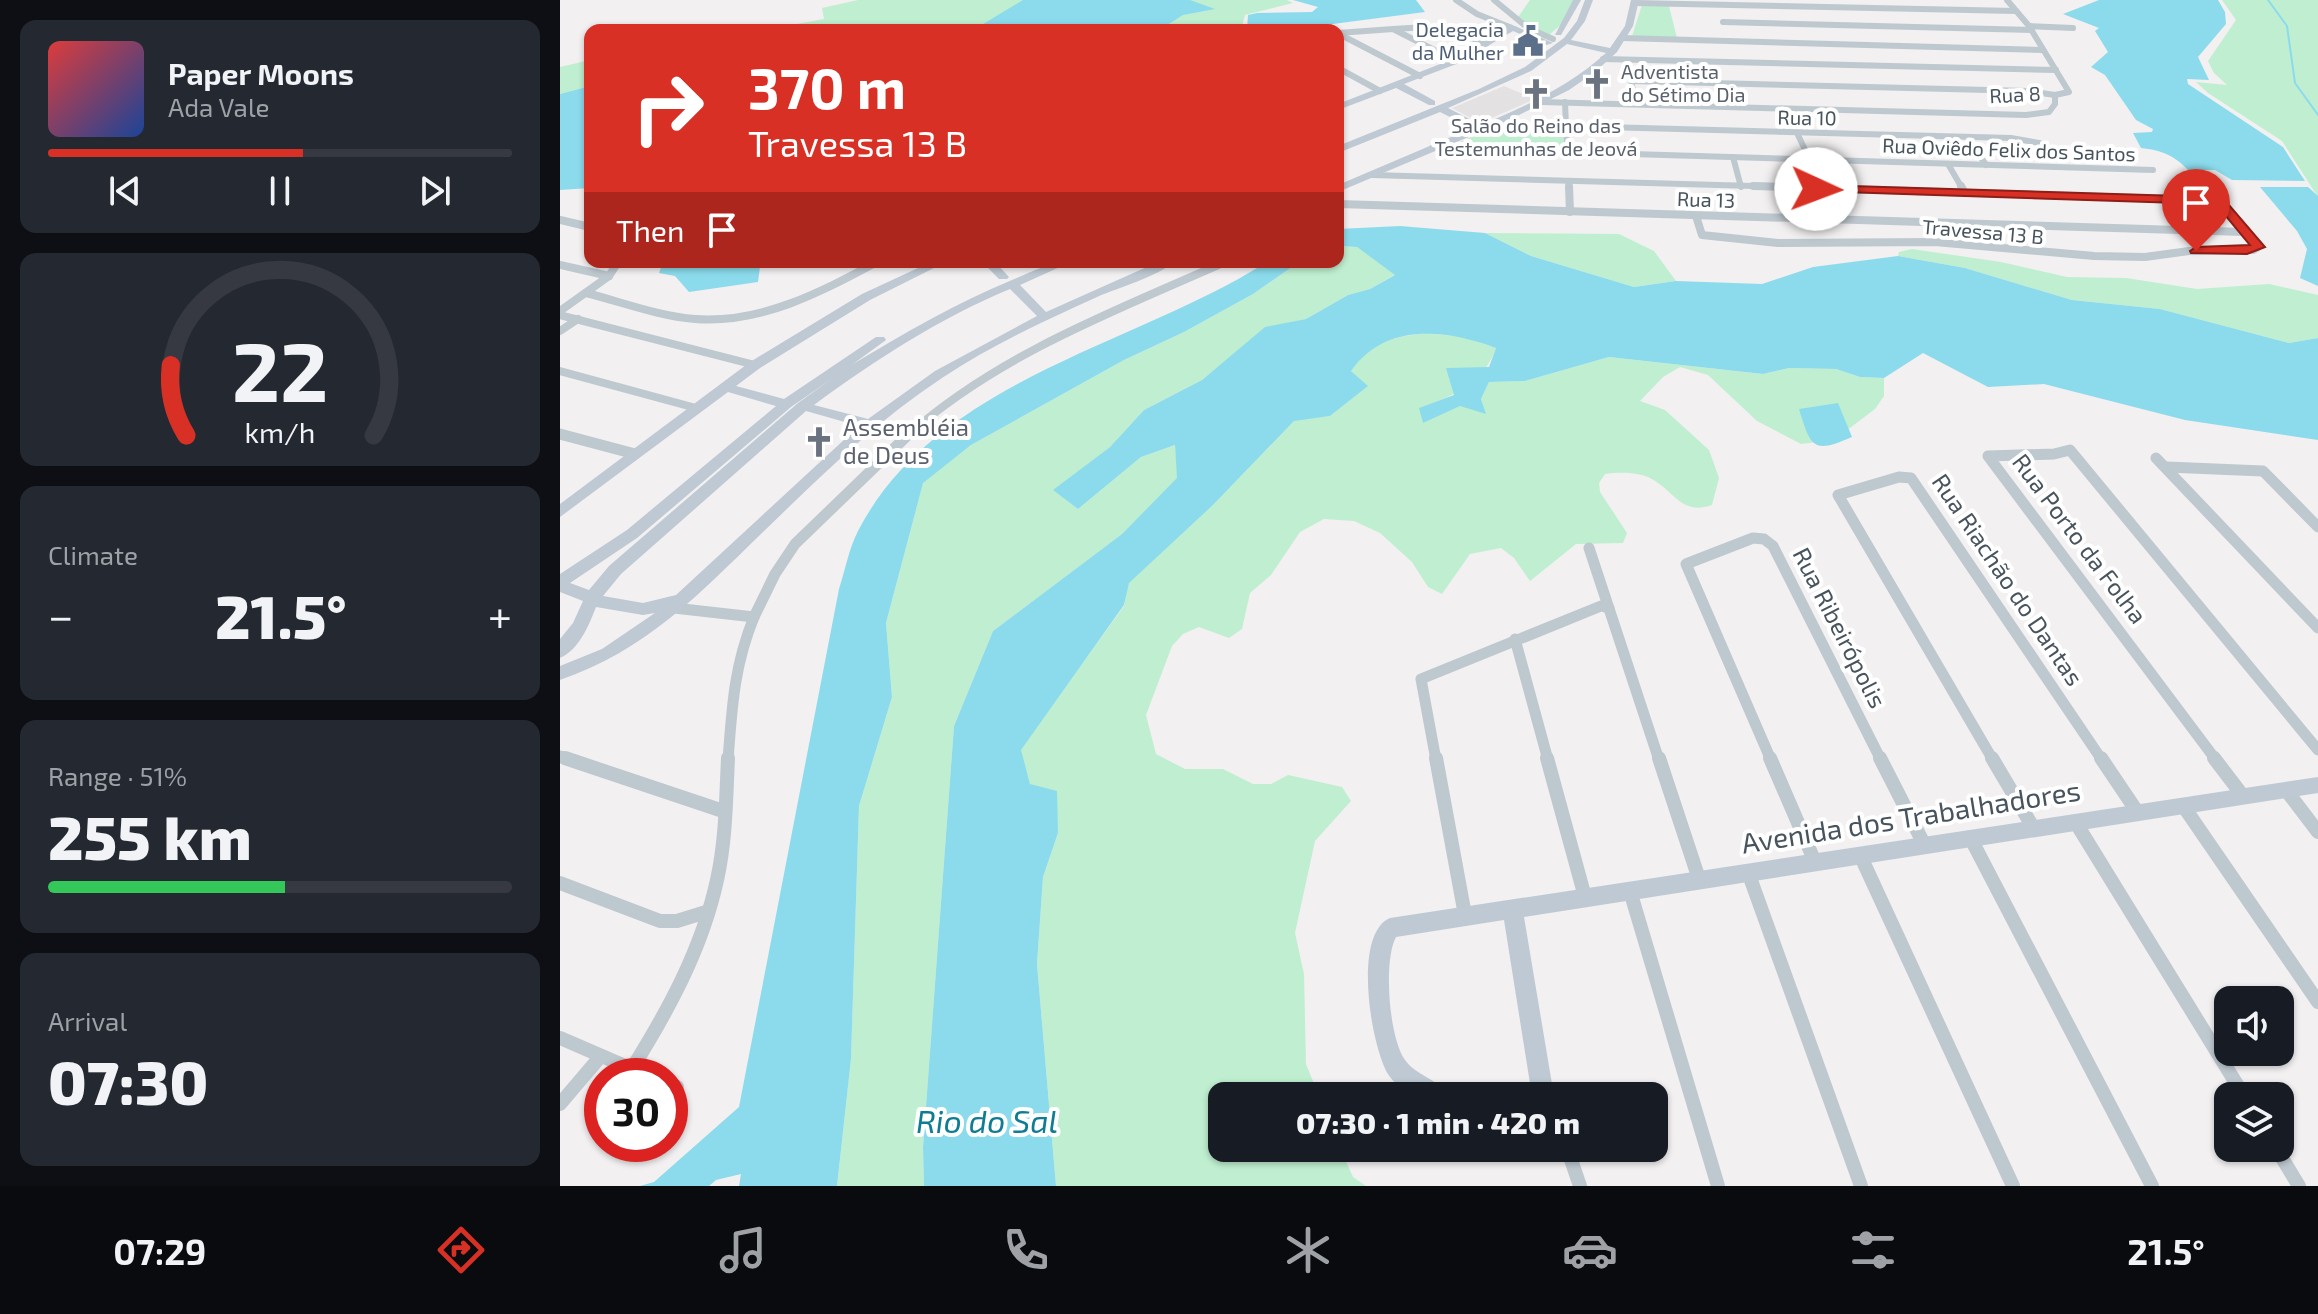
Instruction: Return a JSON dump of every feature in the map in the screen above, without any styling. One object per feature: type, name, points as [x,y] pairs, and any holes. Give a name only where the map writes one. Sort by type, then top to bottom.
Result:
[{"type":"street","points":[[1456,0],[1477,14],[1512,28],[1628,60],[2053,70]]},
{"type":"street","points":[[1494,0],[1531,30],[1555,41]]},
{"type":"street","points":[[1505,77],[1555,41],[1577,0]]},
{"type":"street","points":[[1344,147],[1505,77],[1555,41],[1584,14],[1589,0]]},
{"type":"street","points":[[1836,0],[1841,8]]},
{"type":"street","points":[[2007,0],[2043,50],[2053,70]]},
{"type":"street","points":[[1344,186],[1541,102],[1582,78],[1622,38],[1633,20],[1635,1],[2012,11]]},
{"type":"street","points":[[1719,5],[1729,42]]},
{"type":"street","points":[[1897,10],[1906,27]]},
{"type":"street","points":[[1723,22],[2073,28]]},
{"type":"street","points":[[1344,33],[1435,26],[1452,29],[1486,44]]},
{"type":"street","points":[[1878,27],[1888,46]]},
{"type":"street","points":[[1344,104],[1456,61],[1512,28]]},
{"type":"street","points":[[1393,29],[1456,61]]},
{"type":"street","points":[[1344,37],[1420,76]]},
{"type":"street","points":[[1622,38],[2043,50]]},
{"type":"street","points":[[1766,43],[1772,63]]},
{"type":"street","points":[[2033,49],[2070,90],[2055,95]]},
{"type":"street","points":[[1628,60],[1635,104]]},
{"type":"street","points":[[1831,65],[1839,86]]},
{"type":"street","points":[[1344,71],[1380,91]]},
{"type":"street","name":"Rua 8","points":[[1541,102],[2041,114],[2054,106],[2055,95],[2034,91],[1632,81]]},
{"type":"street","points":[[1398,85],[1480,128]]},
{"type":"street","points":[[1778,85],[1790,108]]},
{"type":"street","points":[[1910,89],[1924,112]]},
{"type":"street","points":[[1565,102],[1567,152]]},
{"type":"street","points":[[1344,139],[1436,106]]},
{"type":"street","points":[[1720,106],[1728,131]]},
{"type":"street","points":[[1851,110],[1863,135]]},
{"type":"street","name":"Rua 10","points":[[1567,126],[2016,138],[2045,144]]},
{"type":"street","points":[[1797,133],[1810,160]]},
{"type":"street","points":[[1968,138],[1986,165]]},
{"type":"street","name":"Rua Oviêdo Felix dos Santos","points":[[1432,148],[2153,170]]},
{"type":"street","points":[[1733,157],[1741,187]]},
{"type":"street","points":[[1948,164],[1965,193]]},
{"type":"street","name":"Rua 13","points":[[1372,175],[2213,201],[2222,204],[2244,232]]},
{"type":"street","points":[[1344,177],[1352,183]]},
{"type":"street","points":[[1569,182],[1570,212]]},
{"type":"street","points":[[1816,189],[1830,220]]},
{"type":"street","name":"Rua 13","points":[[1344,204],[2244,232]]},
{"type":"street","name":"Travessa 13 B","points":[[1696,216],[1702,235],[1764,242],[1935,242],[2094,256],[2145,257],[2189,251],[2258,249],[2244,232]]},
{"type":"street","points":[[560,220],[584,226]]},
{"type":"street","points":[[560,265],[609,276]]},
{"type":"street","points":[[560,313],[609,276],[614,268]]},
{"type":"street","points":[[586,293],[685,318],[716,319],[798,303],[865,268]]},
{"type":"street","points":[[562,509],[755,365],[866,297],[927,268]]},
{"type":"street","points":[[994,268],[1044,316]]},
{"type":"street","points":[[560,651],[580,627],[592,599],[626,559],[803,406],[897,342],[1029,268]]},
{"type":"street","points":[[560,584],[632,534],[786,404],[883,338],[1007,280],[1046,268]]},
{"type":"street","points":[[560,673],[622,647],[679,603],[870,424],[950,366],[1044,316],[1154,268]]},
{"type":"street","points":[[638,1058],[664,1017],[687,970],[721,865],[733,686],[740,651],[775,574],[795,544],[902,438],[988,376],[1053,339],[1212,268]]},
{"type":"street","points":[[560,313],[755,365]]},
{"type":"street","points":[[560,331],[578,319]]},
{"type":"street","points":[[563,375],[696,408]]},
{"type":"street","points":[[724,387],[786,404]]},
{"type":"street","points":[[803,406],[870,424]]},
{"type":"street","points":[[560,434],[635,454]]},
{"type":"street","name":"Rua Porto da Folha","points":[[2243,796],[1988,456],[2054,454],[2070,450],[2318,750]]},
{"type":"street","points":[[2156,458],[2318,628]]},
{"type":"street","points":[[2167,467],[2263,471],[2318,527]]},
{"type":"street","name":"Rua Riachão do Dantas","points":[[2034,829],[1838,495],[1901,476],[1914,481],[2138,813]]},
{"type":"street","name":"Rua Ribeirópolis","points":[[1815,862],[1686,564],[1753,538],[1764,539],[1773,546],[1925,846]]},
{"type":"street","points":[[1589,548],[1699,879]]},
{"type":"street","points":[[560,584],[592,599],[643,609],[679,603],[754,617]]},
{"type":"street","points":[[1465,915],[1421,679],[1601,606],[1609,608]]},
{"type":"street","points":[[1515,639],[1585,897]]},
{"type":"street","points":[[560,756],[723,811]]},
{"type":"street","name":"Avenida dos Trabalhadores","points":[[1413,1082],[1405,1077],[1391,1058],[1380,997],[1379,958],[1383,935],[1390,928],[2318,785]]},
{"type":"street","points":[[2286,790],[2318,832]]},
{"type":"street","points":[[2184,807],[2318,1002]]},
{"type":"street","points":[[2076,823],[2235,1082]]},
{"type":"street","points":[[1971,839],[2152,1186]]},
{"type":"street","points":[[1861,857],[2013,1186]]},
{"type":"street","points":[[1748,872],[1861,1186]]},
{"type":"street","points":[[560,883],[660,921],[677,921],[706,912]]},
{"type":"street","points":[[1630,891],[1718,1186]]},
{"type":"street","points":[[1513,910],[1541,1082]]},
{"type":"street","points":[[560,1038],[600,1057],[560,1104]]},
{"type":"street","points":[[1572,1162],[1580,1186]]},
{"type":"street","points":[[2284,1162],[2299,1186]]},
{"type":"shaded area","points":[[1504,86],[1535,99],[1480,123],[1452,108]]},
{"type":"green space","points":[[858,0],[1287,0],[1293,3],[1245,15],[1243,24],[1007,24],[1001,14],[984,24],[797,24],[824,19],[822,8]]},
{"type":"green space","points":[[1530,0],[1574,0],[1562,24],[1544,39],[1518,17]]},
{"type":"green space","points":[[2222,0],[2318,0],[2318,197],[2282,141],[2196,82],[2227,85],[2214,73],[2208,61],[2236,20]]},
{"type":"green space","points":[[1642,5],[1669,6],[1677,38],[1632,36]]},
{"type":"green space","points":[[584,61],[584,88],[560,94],[560,67]]},
{"type":"green space","points":[[1504,123],[1562,127],[1564,150],[1450,146]]},
{"type":"green space","points":[[1485,233],[1619,234],[1654,251],[1676,281],[1634,287],[1531,256]]},
{"type":"green space","points":[[1344,246],[1357,247],[1396,274],[1370,289],[1348,295],[1306,319],[1265,328],[1202,380],[1144,410],[1110,447],[1054,490],[1078,509],[1141,457],[1175,445],[1178,478],[1122,534],[993,631],[954,726],[923,1147],[924,1186],[837,1186],[851,1059],[859,806],[892,697],[886,623],[923,482],[971,445],[1124,360],[1184,332],[1253,294],[1290,268],[1344,268]]},
{"type":"green space","points":[[1912,249],[2001,262],[2067,277],[2126,278],[2197,289],[2269,284],[2318,295],[2318,338],[2289,343],[2160,309],[2072,300],[1965,268],[1898,256],[1899,252]]},
{"type":"green space","points":[[1425,333],[1465,337],[1496,348],[1475,380],[1444,399],[1420,408],[1423,423],[1460,405],[1485,413],[1481,399],[1489,382],[1525,381],[1609,357],[1763,374],[1789,368],[1836,369],[1860,377],[1884,378],[1884,396],[1875,409],[1834,440],[1801,444],[1757,421],[1708,375],[1680,367],[1663,377],[1640,401],[1665,410],[1709,450],[1719,478],[1712,505],[1693,507],[1685,504],[1645,476],[1605,474],[1599,483],[1600,492],[1627,533],[1623,543],[1576,544],[1530,581],[1514,558],[1501,548],[1470,554],[1442,594],[1428,587],[1412,562],[1380,533],[1354,521],[1324,519],[1300,532],[1271,575],[1250,593],[1242,629],[1229,638],[1199,627],[1183,634],[1172,646],[1146,715],[1156,754],[1185,769],[1223,769],[1253,784],[1271,784],[1288,775],[1342,787],[1351,801],[1315,841],[1295,933],[1304,974],[1306,1064],[1313,1082],[1208,1082],[1208,1162],[1346,1162],[1353,1177],[1366,1186],[1056,1186],[1037,964],[1043,877],[1058,833],[1030,784],[1020,750],[1124,606],[1128,583],[1213,505],[1295,420],[1330,416],[1367,386],[1351,371],[1366,353],[1392,339]]},
{"type":"water","points":[[1023,0],[1190,0],[1215,9],[1183,15],[1169,24],[983,24]]},
{"type":"water","points":[[1293,0],[1416,0],[1425,12],[1333,24],[1247,24],[1248,15],[1312,12],[1318,7]]},
{"type":"water","points":[[2099,0],[2218,0],[2225,12],[2226,24],[2198,57],[2209,80],[2187,79],[2188,84],[2283,147],[2305,181],[2232,180],[2215,170],[2188,170],[2167,154],[2141,148],[2133,133],[2152,132],[2153,129],[2136,120],[2105,75],[2091,67],[2108,52],[2095,31],[2099,28],[2063,14]]},
{"type":"water","points":[[584,88],[584,188],[560,190],[560,94]]},
{"type":"water","points":[[2260,187],[2308,187],[2318,196],[2318,286],[2300,278],[2307,249],[2297,231]]},
{"type":"water","name":"Rio do Sal","points":[[1400,226],[1485,233],[1531,256],[1634,287],[1676,281],[1762,284],[1813,267],[1898,256],[1965,268],[2072,300],[2160,309],[2289,343],[2318,338],[2318,440],[2185,420],[2044,384],[1988,387],[1923,353],[1884,378],[1860,377],[1836,369],[1789,368],[1763,374],[1609,357],[1525,381],[1489,382],[1481,399],[1486,414],[1460,406],[1423,423],[1419,408],[1454,395],[1446,368],[1489,367],[1496,348],[1437,334],[1399,337],[1381,344],[1365,355],[1351,371],[1368,386],[1330,416],[1294,421],[1213,505],[1129,583],[1124,605],[1021,750],[1030,784],[1057,791],[1058,833],[1043,877],[1037,964],[1056,1186],[924,1186],[923,1147],[954,726],[993,631],[1122,534],[1177,478],[1175,445],[1141,457],[1078,509],[1053,490],[1110,447],[1144,410],[1202,380],[1265,327],[1306,319],[1348,295],[1370,289],[1395,275],[1357,247],[1344,246],[1344,229]]},
{"type":"water","points":[[661,268],[760,268],[758,282],[689,292],[675,276],[659,273]]},
{"type":"water","name":"Rio do Sal","points":[[1256,268],[1290,268],[1253,294],[1184,332],[1124,360],[971,445],[923,483],[886,623],[892,697],[859,806],[851,1059],[837,1186],[739,1186],[741,1174],[716,1180],[709,1186],[640,1186],[654,1182],[677,1162],[688,1162],[688,1152],[739,1107],[839,589],[858,531],[893,480],[936,437],[987,402],[1042,371],[1214,291]]},
{"type":"water","points":[[1838,403],[1852,437],[1829,445],[1815,444],[1799,409]]},
{"type":"waterway","points":[[2268,0],[2287,26],[2295,83],[2318,115]]},
{"type":"place","name":"Delegacia da Mulher","points":[[1528,41]]},
{"type":"place","name":"Adventista do Sétimo Dia","points":[[1597,84]]},
{"type":"place","name":"Salão do Reino das Testemunhas de Jeová","points":[[1536,94]]},
{"type":"place","name":"Assembléia de Deus","points":[[819,442]]},
{"type":"route","points":[[1816,189],[2213,201],[2225,207],[2258,247],[2247,251],[2196,251]]}]
